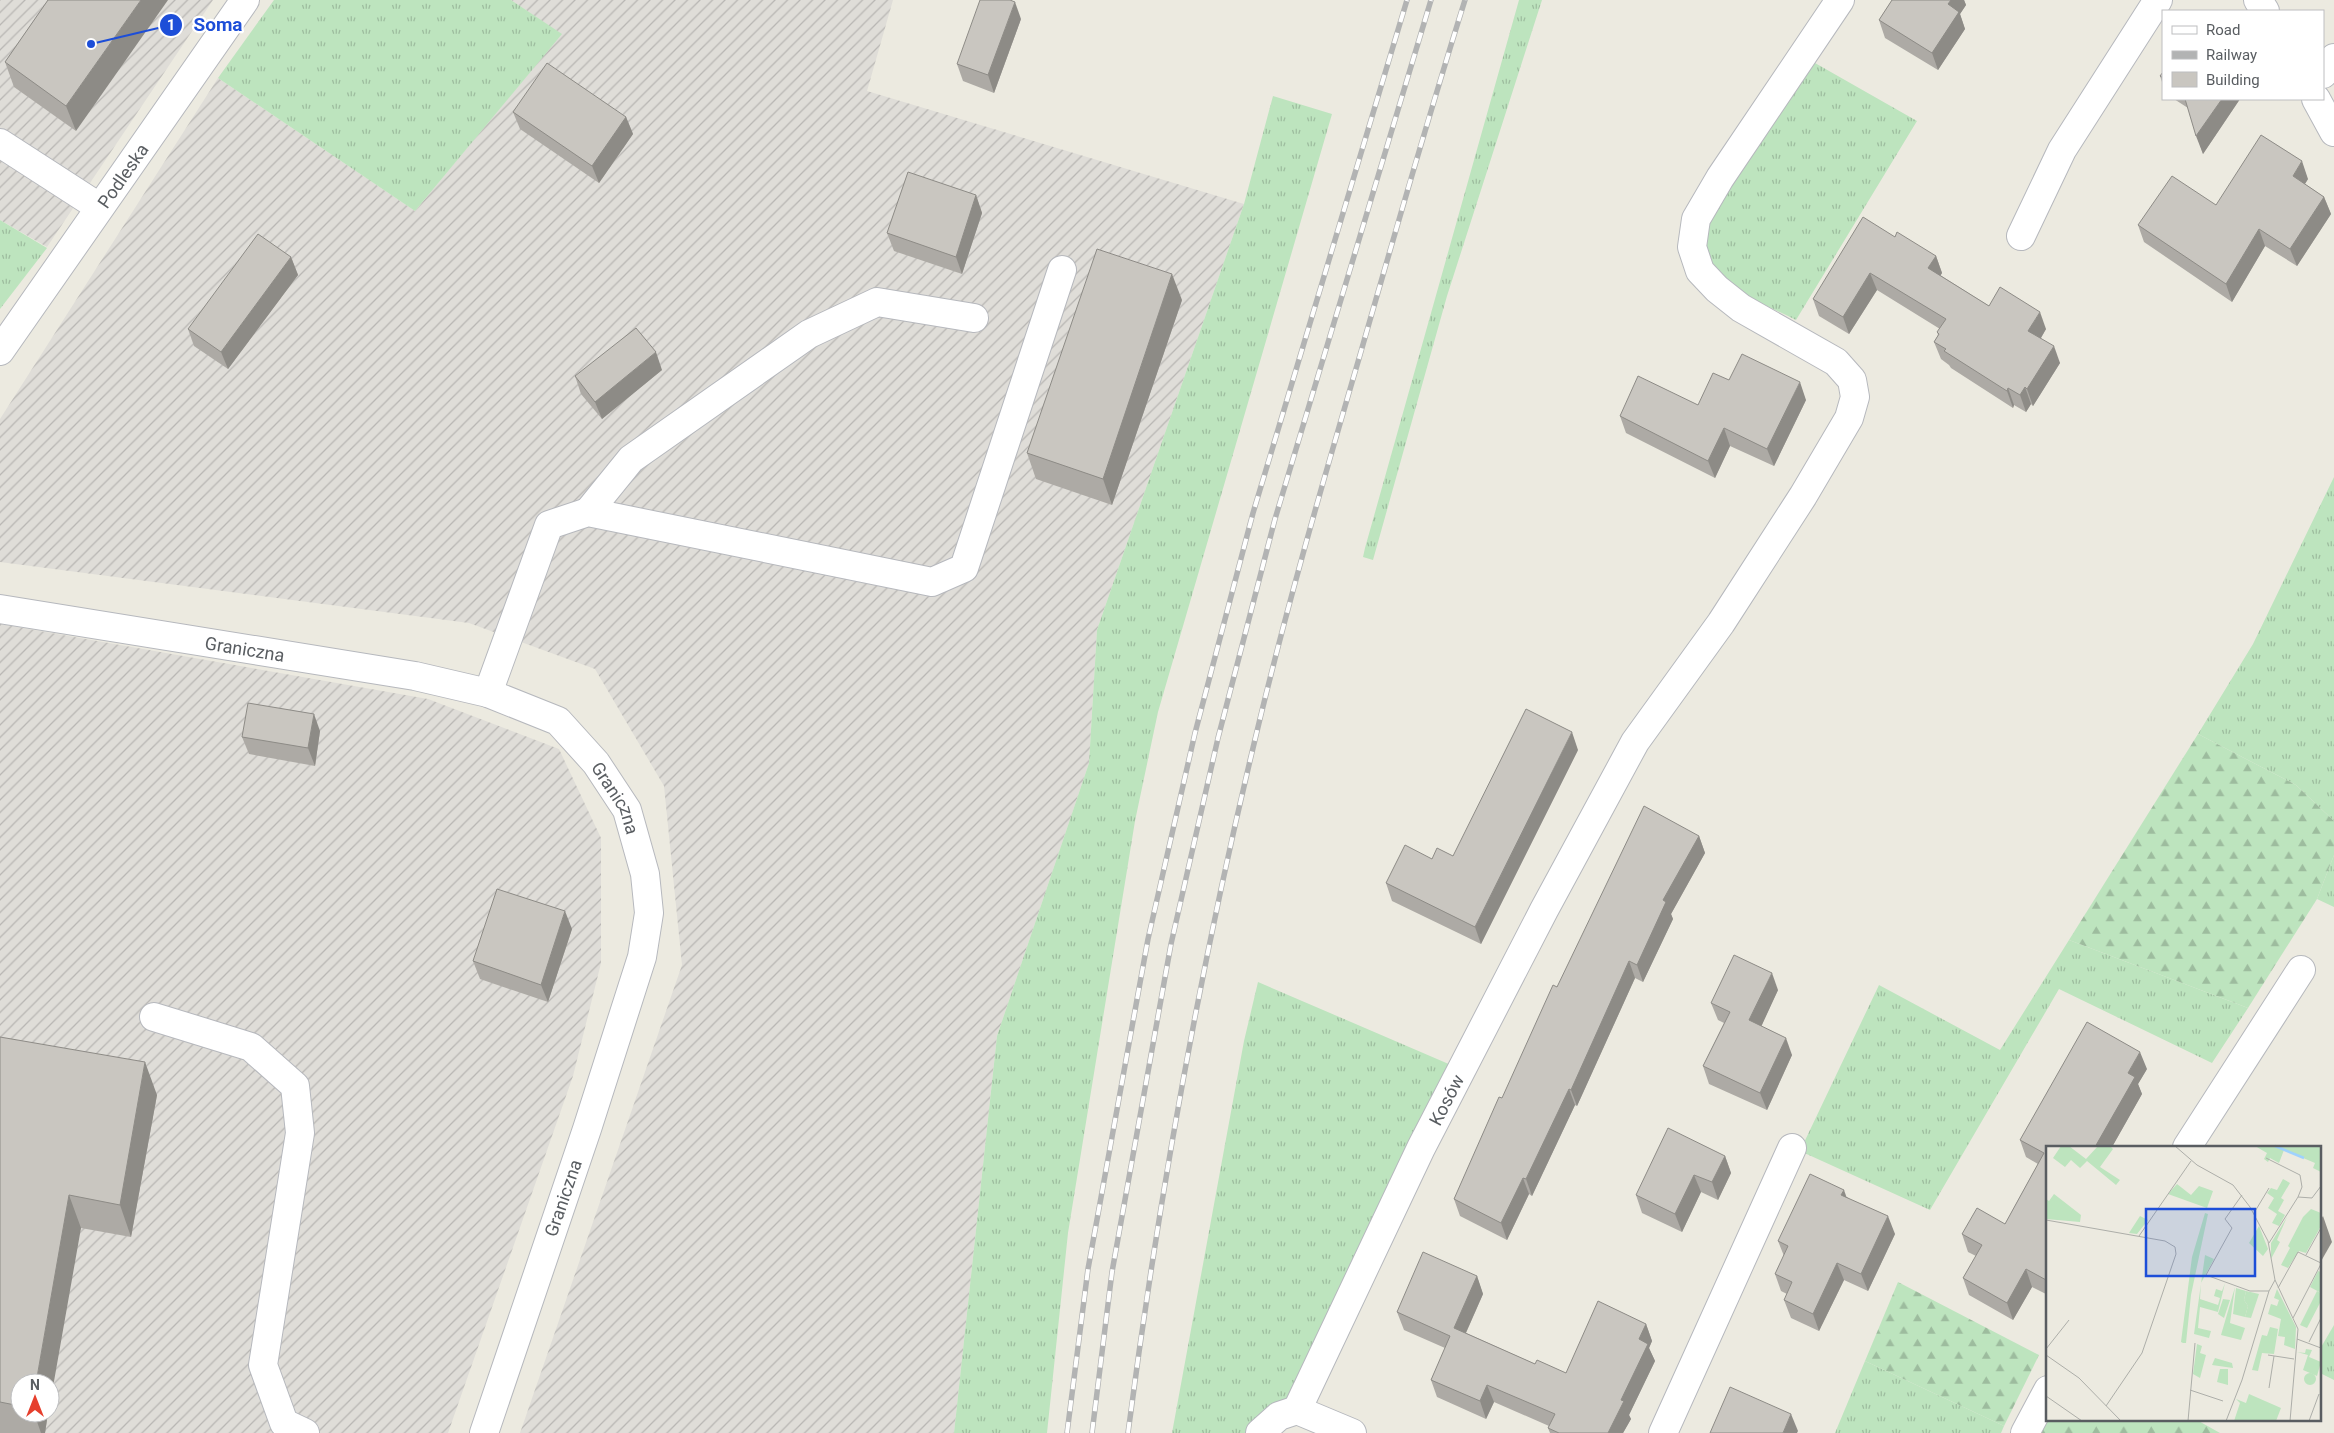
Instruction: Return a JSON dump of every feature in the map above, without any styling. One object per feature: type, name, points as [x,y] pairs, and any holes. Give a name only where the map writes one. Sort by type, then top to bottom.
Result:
[{"type":"street","name":"Podleska","points":[[0,351],[245,0]]},
{"type":"street","name":"Kosów","points":[[1297,1410],[1421,1148],[1544,910],[1635,742],[1721,623],[1803,496],[1849,418],[1855,397],[1852,380],[1836,362],[1741,308],[1717,289],[1700,271],[1692,247],[1696,219],[1720,178],[1840,0]]},
{"type":"street","points":[[2021,236],[2062,150],[2158,0]]},
{"type":"street","points":[[2324,73],[2334,58]]},
{"type":"street","points":[[2317,100],[2334,132]]},
{"type":"street","points":[[0,143],[99,207]]},
{"type":"street","points":[[488,693],[549,525],[588,512],[932,582],[964,568],[1062,270]]},
{"type":"street","points":[[588,512],[631,459],[809,334],[878,302],[974,318]]},
{"type":"street","name":"Graniczna","points":[[0,609],[415,676],[488,693],[558,721],[596,763],[627,810],[645,874],[649,913],[639,966],[484,1433]]},
{"type":"street","points":[[2188,1146],[2301,970]]},
{"type":"street","points":[[154,1017],[251,1047],[295,1086],[300,1133],[263,1365],[284,1424],[304,1433]]},
{"type":"street","points":[[1663,1433],[1792,1148]]},
{"type":"street","points":[[2025,1433],[2046,1394]]},
{"type":"street","points":[[1260,1433],[1279,1416],[1297,1410],[1352,1433]]},
{"type":"shaded area","points":[[0,0],[213,0],[47,247],[0,220]]},
{"type":"shaded area","points":[[511,0],[893,0],[867,91],[1244,204],[1097,630],[1089,763],[997,1036],[954,1433],[520,1433],[682,965],[664,786],[595,669],[469,623],[0,562],[0,419],[218,78],[415,211],[561,34]]},
{"type":"shaded area","points":[[0,624],[428,699],[559,749],[601,838],[601,963],[573,1076],[448,1433],[0,1433]]},
{"type":"green space","points":[[274,0],[511,0],[562,34],[415,211],[218,78]]},
{"type":"green space","points":[[1519,0],[1542,0],[1447,296],[1373,560],[1363,557],[1365,548]]},
{"type":"green space","points":[[1815,63],[1917,121],[1796,320],[1748,297],[1725,282],[1709,265],[1705,253],[1704,240],[1708,215]]},
{"type":"green space","points":[[1273,96],[1332,114],[1158,712],[1135,821],[1068,1233],[1047,1433],[954,1433],[997,1036],[1089,763],[1097,630],[1244,204]]},
{"type":"green space","points":[[0,220],[47,248],[0,309]]},
{"type":"green space","points":[[2334,477],[2334,821],[2296,785],[2198,734],[2253,644]]},
{"type":"green space","points":[[2198,734],[2296,785],[2334,821],[2334,855],[2317,899],[2248,1008],[2069,940]]},
{"type":"green space","points":[[2334,855],[2334,907],[2317,899]]},
{"type":"green space","points":[[2069,940],[2248,1008],[2212,1063],[2059,989],[1930,1210],[1800,1151],[1879,985],[2000,1050]]},
{"type":"green space","points":[[1258,982],[1451,1065],[1289,1402],[1248,1429],[1246,1433],[1172,1433],[1244,1041]]},
{"type":"green space","points":[[1898,1282],[2039,1355],[2004,1426],[1865,1361]]},
{"type":"green space","points":[[2334,1325],[2334,1380],[2322,1374],[2322,1346]]},
{"type":"green space","points":[[1865,1361],[2004,1426],[2001,1433],[1835,1433]]},
{"type":"green space","points":[[2048,1420],[2197,1420],[2220,1433],[2041,1433]]},
{"type":"building","points":[[48,0],[141,0],[66,106],[5,62]]},
{"type":"building","points":[[980,0],[1010,0],[1015,2],[988,75],[957,64]]},
{"type":"building","points":[[1892,0],[1951,0],[1948,4],[1959,12],[1932,53],[1879,20]]},
{"type":"building","points":[[547,63],[626,117],[592,166],[513,112]]},
{"type":"building","points":[[2185,100],[2221,100],[2196,136]]},
{"type":"building","points":[[2261,135],[2302,161],[2293,176],[2324,197],[2290,249],[2259,229],[2226,284],[2138,225],[2172,176],[2216,205]]},
{"type":"building","points":[[908,172],[976,195],[956,257],[887,233]]},
{"type":"building","points":[[1863,217],[1895,237],[1897,232],[1936,256],[1928,268],[1989,306],[2000,287],[2040,312],[2028,331],[2054,346],[2027,389],[2025,387],[2020,395],[2008,388],[2007,391],[1944,351],[1946,349],[1934,342],[1939,334],[1937,332],[1946,319],[1870,273],[1843,317],[1813,299]]},
{"type":"building","points":[[258,234],[291,257],[221,352],[188,329]]},
{"type":"building","points":[[1097,249],[1172,274],[1103,479],[1027,453]]},
{"type":"building","points":[[636,328],[656,352],[595,402],[575,376]]},
{"type":"building","points":[[1742,354],[1800,382],[1767,449],[1724,428],[1708,461],[1620,416],[1638,376],[1698,405],[1713,373],[1729,380]]},
{"type":"building","points":[[248,703],[314,714],[308,748],[242,737]]},
{"type":"building","points":[[1526,709],[1572,732],[1475,927],[1386,883],[1405,845],[1432,859],[1437,848],[1453,856]]},
{"type":"building","points":[[1644,806],[1699,836],[1663,900],[1666,902],[1637,965],[1629,961],[1571,1090],[1569,1089],[1526,1179],[1523,1178],[1501,1223],[1454,1199],[1499,1097],[1502,1098],[1553,985],[1557,987]]},
{"type":"building","points":[[497,889],[565,911],[541,985],[473,961]]},
{"type":"building","points":[[1734,955],[1772,973],[1749,1020],[1786,1038],[1760,1093],[1703,1066],[1730,1012],[1711,1003]]},
{"type":"building","points":[[2087,1022],[2140,1052],[2128,1073],[2135,1077],[2096,1146],[2046,1146],[2046,1280],[2026,1269],[2007,1303],[1963,1278],[1982,1245],[1962,1234],[1977,1208],[2005,1224],[2044,1153],[2020,1140]]},
{"type":"building","points":[[0,1037],[145,1062],[120,1205],[69,1195],[38,1373],[10,1373],[10,1404],[0,1402]]},
{"type":"building","points":[[1668,1128],[1725,1156],[1712,1182],[1694,1175],[1675,1214],[1636,1195]]},
{"type":"building","points":[[1810,1174],[1844,1190],[1841,1195],[1888,1216],[1861,1274],[1837,1263],[1813,1314],[1784,1300],[1792,1282],[1775,1274],[1788,1246],[1778,1241]]},
{"type":"building","points":[[1423,1252],[1477,1276],[1454,1328],[1535,1364],[1537,1360],[1566,1373],[1598,1301],[1646,1324],[1639,1339],[1648,1344],[1621,1400],[1624,1401],[1608,1433],[1559,1433],[1548,1428],[1555,1414],[1487,1385],[1480,1401],[1431,1380],[1450,1336],[1397,1312]]},
{"type":"building","points":[[1730,1387],[1791,1414],[1783,1433],[1710,1433]]},
{"type":"railway","points":[[1067,1433],[1088,1269],[1148,939],[1195,733],[1253,513],[1407,0]]},
{"type":"railway","points":[[1092,1433],[1112,1272],[1171,944],[1218,738],[1275,519],[1431,0]]},
{"type":"railway","points":[[1128,1433],[1166,1175],[1198,1003],[1233,833],[1290,600],[1411,177],[1465,0]]},
{"type":"place","name":"Soma","points":[[91,44]]}]
